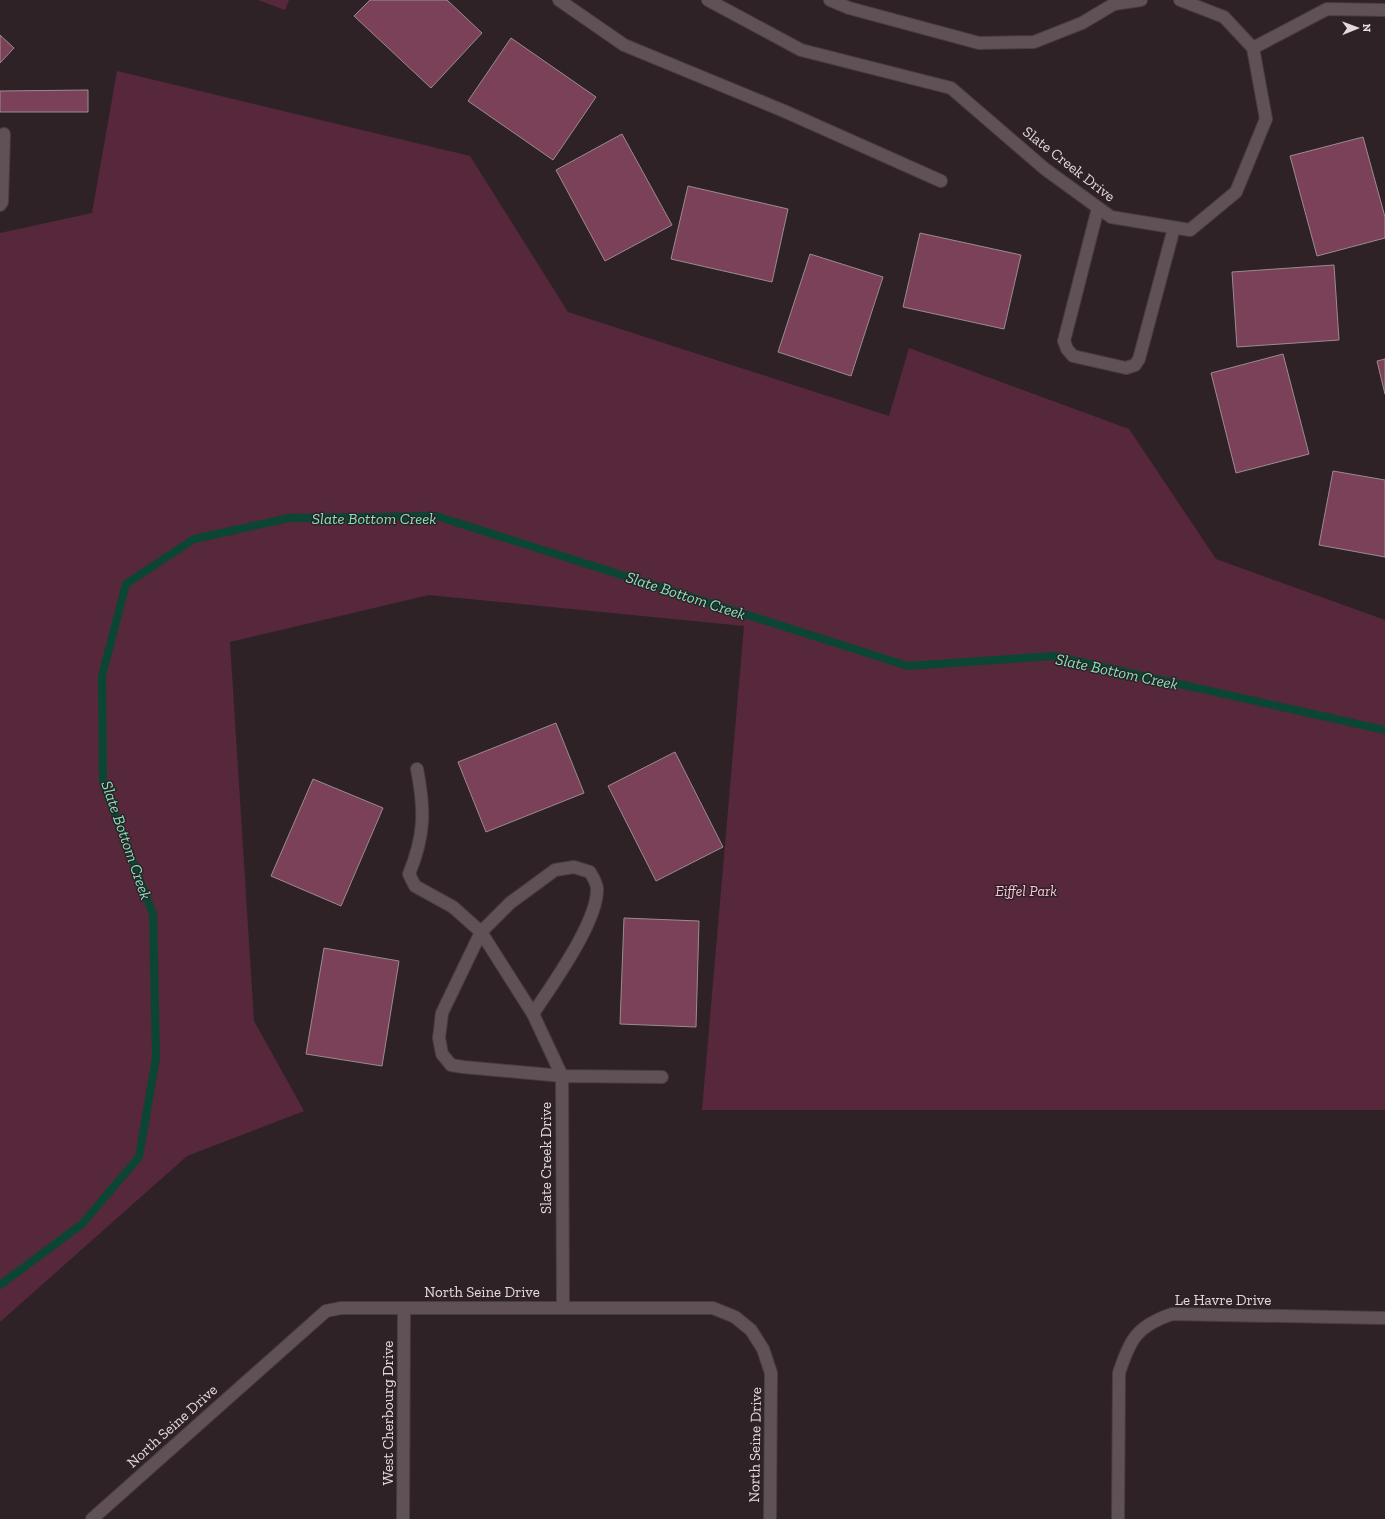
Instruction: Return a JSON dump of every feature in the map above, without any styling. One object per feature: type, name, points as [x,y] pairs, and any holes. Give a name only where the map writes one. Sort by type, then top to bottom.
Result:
[{"type":"street","points":[[559,0],[624,45],[784,111],[941,181]]},
{"type":"street","name":"Slate Creek Drive","points":[[708,0],[802,50],[951,88],[1046,168],[1111,217],[1190,230],[1236,192],[1266,119],[1253,48]]},
{"type":"street","points":[[830,0],[849,8],[979,43],[1034,42],[1082,22],[1114,4],[1141,0]]},
{"type":"street","points":[[1180,0],[1224,17],[1253,48],[1326,9],[1385,10]]},
{"type":"street","points":[[0,205],[2,202],[4,134]]},
{"type":"street","points":[[1098,208],[1064,341],[1067,350],[1073,356],[1126,368],[1135,365],[1139,358],[1174,228]]},
{"type":"street","name":"Slate Creek Drive","points":[[417,769],[422,794],[423,822],[417,856],[409,874],[415,886],[453,907],[481,932],[533,1014],[562,1076],[563,1308]]},
{"type":"street","points":[[533,1014],[569,957],[595,909],[598,888],[590,872],[574,867],[555,870],[510,903],[481,932],[442,1013],[439,1038],[442,1054],[451,1065],[463,1067],[562,1076],[662,1076]]},
{"type":"street","name":"North Seine Drive","points":[[92,1519],[326,1311],[341,1308],[713,1308],[735,1317],[751,1330],[763,1349],[771,1373],[770,1519]]},
{"type":"street","name":"West Cherbourg Drive","points":[[403,1519],[404,1308]]},
{"type":"street","name":"Le Havre Drive","points":[[1118,1519],[1119,1373],[1126,1352],[1134,1339],[1138,1333],[1152,1321],[1172,1314],[1385,1318]]},
{"type":"green space","points":[[258,0],[289,0],[285,10]]},
{"type":"green space","name":"Eiffel Park","points":[[117,71],[470,156],[568,312],[889,416],[909,348],[1129,429],[1216,559],[1385,620],[1385,1110],[702,1110],[744,626],[429,595],[230,642],[254,1021],[304,1111],[187,1156],[0,1322],[0,233],[92,213]]},
{"type":"building","points":[[370,0],[447,0],[482,33],[431,88],[354,16]]},
{"type":"building","points":[[0,35],[14,48],[0,63]]},
{"type":"building","points":[[511,38],[596,97],[553,160],[468,101]]},
{"type":"building","points":[[88,90],[88,112],[0,112],[0,91]]},
{"type":"building","points":[[622,134],[672,225],[605,261],[556,170]]},
{"type":"building","points":[[1363,137],[1385,217],[1385,238],[1317,256],[1290,156]]},
{"type":"building","points":[[688,186],[788,209],[772,282],[671,259]]},
{"type":"building","points":[[920,233],[1021,255],[1004,329],[903,307]]},
{"type":"building","points":[[810,254],[883,277],[851,376],[778,352]]},
{"type":"building","points":[[1334,265],[1339,340],[1237,347],[1232,272]]},
{"type":"building","points":[[1283,354],[1309,454],[1236,473],[1211,373]]},
{"type":"building","points":[[1385,359],[1385,394],[1377,361]]},
{"type":"building","points":[[1333,471],[1385,480],[1385,557],[1319,545]]},
{"type":"building","points":[[556,723],[584,793],[486,832],[458,762]]},
{"type":"building","points":[[675,752],[723,847],[656,881],[608,786]]},
{"type":"building","points":[[313,779],[383,808],[341,906],[271,876]]},
{"type":"building","points":[[624,918],[699,921],[696,1027],[620,1024]]},
{"type":"building","points":[[324,948],[399,961],[382,1066],[306,1054]]},
{"type":"waterway","name":"Slate Bottom Creek","points":[[0,1285],[82,1224],[139,1157],[156,1058],[153,914],[103,783],[102,676],[126,584],[194,539],[289,518],[436,516],[908,666],[1054,656],[1385,730]]}]
